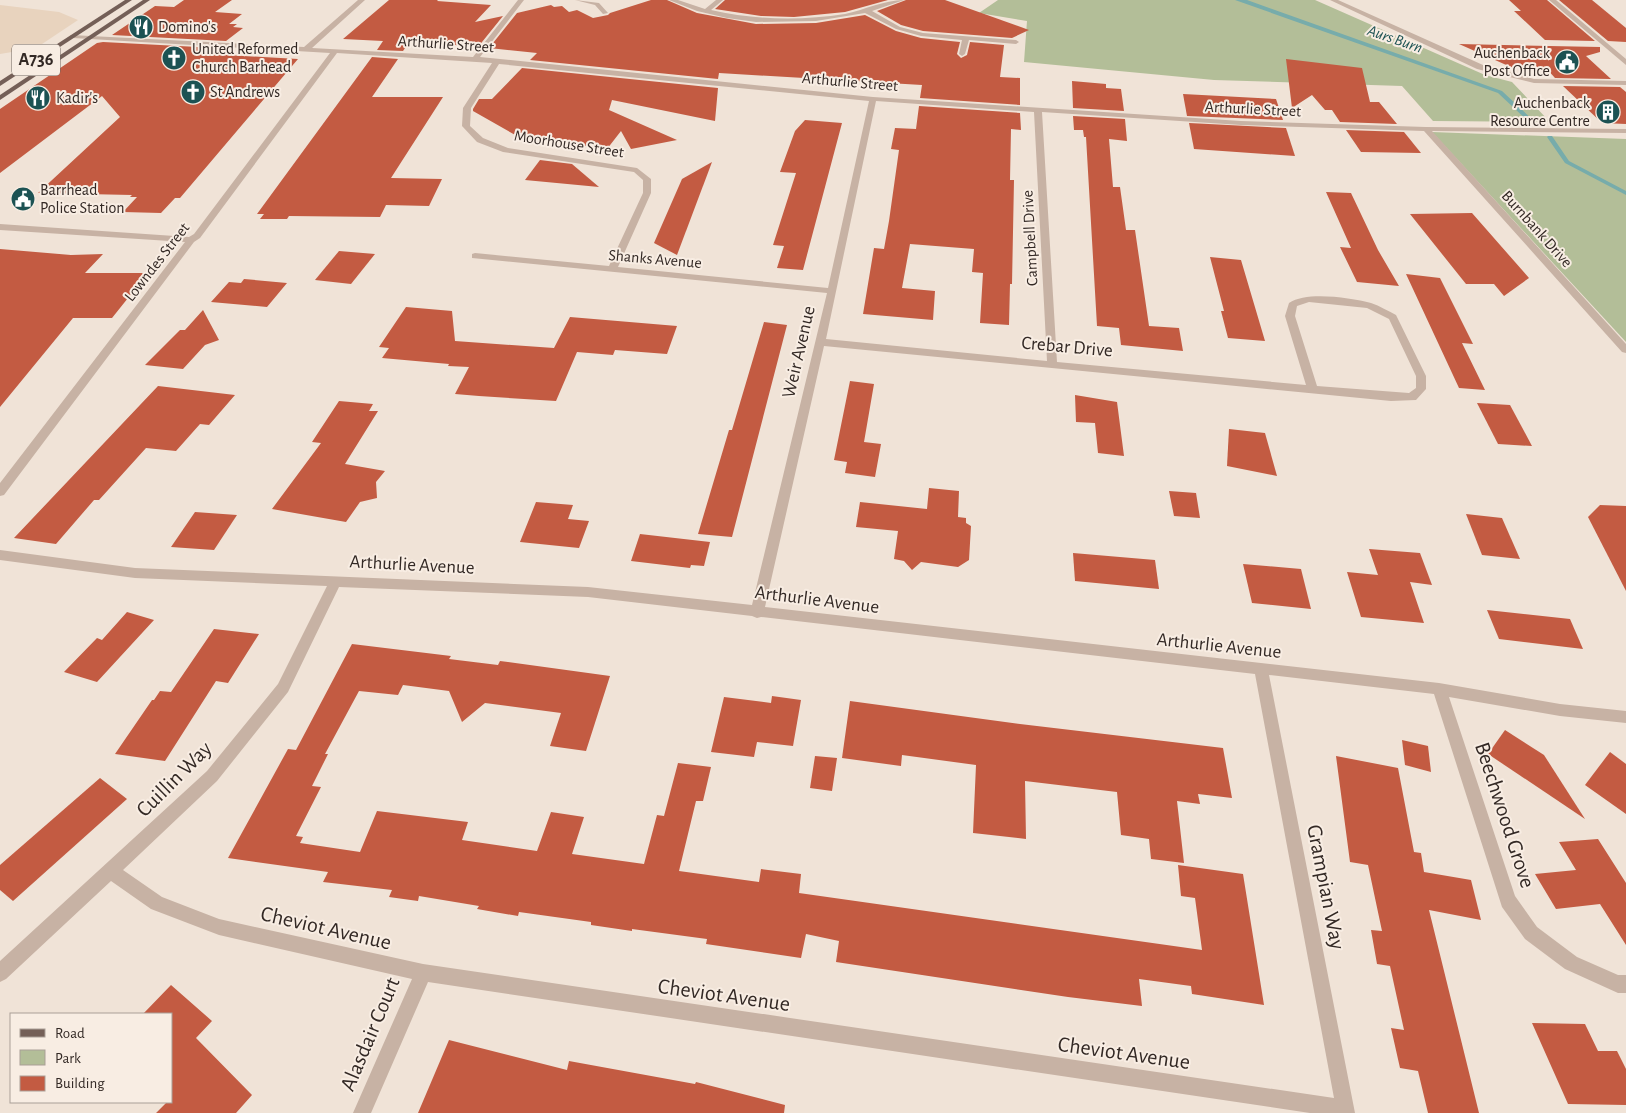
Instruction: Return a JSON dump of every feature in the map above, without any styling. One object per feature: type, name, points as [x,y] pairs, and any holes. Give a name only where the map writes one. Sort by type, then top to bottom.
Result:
[{"type":"main road","name":"A736","points":[[0,84],[129,0]]},
{"type":"main road","name":"A736","points":[[0,98],[147,0]]},
{"type":"street","points":[[306,49],[362,0]]},
{"type":"street","points":[[476,59],[521,0]]},
{"type":"street","points":[[578,0],[600,3],[605,13]]},
{"type":"street","points":[[672,0],[724,15],[784,20],[829,18],[866,11],[901,0]]},
{"type":"street","points":[[706,11],[720,0]]},
{"type":"street","points":[[1333,0],[1489,70],[1534,80],[1626,83]]},
{"type":"street","points":[[1552,0],[1626,63]]},
{"type":"street","points":[[866,11],[909,32],[923,35],[1016,42]]},
{"type":"street","name":"Arthurlie Street","points":[[73,36],[476,59],[873,99],[1241,123],[1426,129],[1626,131]]},
{"type":"street","points":[[962,54],[966,39]]},
{"type":"street","name":"Lowndes Street","points":[[0,492],[191,240],[197,236],[336,50]]},
{"type":"street","name":"Moorhouse Street","points":[[497,61],[465,113],[466,126],[480,140],[506,150],[637,170],[647,179],[647,193],[612,270]]},
{"type":"street","name":"Weir Avenue","points":[[757,613],[832,291],[873,99]]},
{"type":"street","name":"Campbell Drive","points":[[1038,110],[1052,364]]},
{"type":"street","name":"Burnbank Drive","points":[[1426,129],[1626,350]]},
{"type":"street","points":[[0,227],[191,240]]},
{"type":"street","name":"Shanks Avenue","points":[[475,256],[832,291]]},
{"type":"street","name":"Crebar Drive","points":[[819,342],[1391,397],[1412,397],[1421,389],[1421,376],[1392,317],[1370,306],[1309,299],[1298,301],[1292,305],[1290,316],[1312,388]]},
{"type":"street","name":"Arthurlie Avenue","points":[[0,555],[135,573],[588,592],[757,613],[1439,689],[1560,710],[1626,717]]},
{"type":"street","name":"Cuillin Way","points":[[0,973],[212,776],[283,688],[336,580]]},
{"type":"street","name":"Grampian Way","points":[[1261,670],[1346,1111]]},
{"type":"street","name":"Beechwood Grove","points":[[1439,689],[1508,901],[1532,933],[1571,962],[1618,984],[1626,984]]},
{"type":"street","name":"Cheviot Avenue","points":[[111,871],[157,902],[219,927],[423,973],[1346,1111]]},
{"type":"street","name":"Alasdair Court","points":[[362,1113],[423,973]]},
{"type":"green space","points":[[998,0],[1315,0],[1485,75],[1512,82],[1550,122],[1433,121],[1402,86],[1214,80],[1024,62],[1027,21],[979,13]]},
{"type":"green space","points":[[1432,132],[1626,139],[1626,342]]},
{"type":"shaded area","points":[[0,5],[59,12],[78,20],[36,48],[0,54]]},
{"type":"building","points":[[184,0],[232,0],[215,12],[242,14],[229,24],[237,24],[233,27],[243,28],[226,41],[112,35],[155,6],[174,7]]},
{"type":"building","points":[[389,0],[438,0],[491,5],[475,22],[503,16],[478,47],[410,41],[403,51],[377,50],[383,41],[343,39]]},
{"type":"building","points":[[651,0],[667,0],[697,13],[756,24],[816,23],[865,15],[896,31],[921,38],[960,42],[957,54],[961,58],[967,55],[970,42],[1004,45],[1000,77],[1020,78],[1020,105],[920,98],[922,85],[719,73],[718,79],[530,60],[537,53],[489,48],[517,13],[551,5],[554,7],[562,6],[569,12],[577,10],[593,18],[608,15]]},
{"type":"building","points":[[725,0],[888,0],[845,12],[794,17],[761,16],[715,9]]},
{"type":"building","points":[[906,0],[945,0],[1029,30],[1012,38],[923,31],[901,25],[877,11]]},
{"type":"building","points":[[1509,0],[1547,0],[1595,41],[1545,40],[1514,11],[1521,11]]},
{"type":"building","points":[[1559,0],[1592,0],[1626,28],[1626,42],[1608,41]]},
{"type":"building","points":[[97,43],[217,48],[209,54],[298,59],[180,198],[175,198],[161,213],[123,212],[137,197],[130,197],[132,195],[38,193],[120,117],[102,96],[0,173],[0,109]]},
{"type":"building","points":[[1459,44],[1600,47],[1600,52],[1586,56],[1611,79],[1555,78],[1546,68],[1532,73],[1518,67],[1513,68]]},
{"type":"building","points":[[372,57],[398,59],[372,97],[443,97],[391,178],[442,179],[429,206],[386,205],[380,217],[289,216],[287,219],[260,219],[264,214],[257,214]]},
{"type":"building","points":[[1286,59],[1362,68],[1370,102],[1379,102],[1397,124],[1340,122],[1332,110],[1325,110],[1312,95],[1292,108]]},
{"type":"building","points":[[522,68],[718,88],[715,121],[612,100],[609,110],[677,140],[631,149],[621,131],[607,149],[517,136],[473,111],[473,109],[479,99],[492,99]]},
{"type":"building","points":[[1072,81],[1106,84],[1106,88],[1121,89],[1124,111],[1073,108]]},
{"type":"building","points":[[1563,86],[1620,87],[1626,92],[1626,124],[1602,123]]},
{"type":"building","points":[[1183,94],[1276,99],[1283,120],[1187,116]]},
{"type":"building","points":[[919,106],[1020,113],[1021,130],[1011,129],[1010,180],[1014,180],[1012,284],[1010,284],[1009,325],[980,323],[983,273],[972,272],[974,249],[910,244],[902,288],[935,291],[933,320],[863,314],[874,248],[884,249],[889,221],[899,150],[891,149],[895,128],[916,129]]},
{"type":"building","points":[[1073,116],[1125,119],[1127,141],[1109,139],[1113,187],[1120,187],[1126,230],[1135,230],[1149,326],[1179,328],[1183,351],[1121,345],[1119,328],[1097,326],[1086,137],[1084,137],[1083,130],[1074,130]]},
{"type":"building","points":[[805,120],[842,123],[803,270],[777,268],[784,246],[773,245],[796,173],[780,172],[795,131]]},
{"type":"building","points":[[1189,123],[1286,128],[1295,156],[1194,149]]},
{"type":"building","points":[[1346,130],[1404,132],[1421,153],[1361,152]]},
{"type":"building","points":[[540,160],[572,164],[599,187],[525,180]]},
{"type":"building","points":[[712,162],[677,255],[654,243],[682,179]]},
{"type":"building","points":[[1326,192],[1351,193],[1378,250],[1399,286],[1357,282],[1340,247],[1351,248]]},
{"type":"building","points":[[1472,213],[1529,278],[1504,296],[1494,284],[1466,284],[1410,214]]},
{"type":"building","points":[[0,249],[71,255],[103,254],[85,273],[148,273],[112,318],[73,318],[0,407]]},
{"type":"building","points":[[339,251],[375,254],[351,284],[315,280]]},
{"type":"building","points":[[1210,257],[1241,260],[1265,341],[1228,338],[1221,311],[1224,311]]},
{"type":"building","points":[[1406,274],[1440,278],[1473,344],[1462,343],[1485,390],[1459,388]]},
{"type":"building","points":[[244,279],[287,283],[267,307],[211,302],[229,282],[241,283]]},
{"type":"building","points":[[406,307],[452,311],[455,341],[554,348],[570,317],[677,326],[667,354],[615,350],[613,355],[577,352],[556,401],[479,396],[455,394],[469,367],[382,358],[389,348],[379,347]]},
{"type":"building","points":[[203,310],[219,340],[205,345],[183,369],[145,365],[180,330],[185,330]]},
{"type":"building","points":[[764,322],[787,325],[732,537],[698,534],[729,430],[732,430]]},
{"type":"building","points":[[850,381],[874,384],[864,442],[881,444],[875,477],[845,473],[847,462],[834,460]]},
{"type":"building","points":[[158,386],[235,395],[209,425],[200,424],[176,451],[146,448],[99,500],[94,500],[56,544],[14,538]]},
{"type":"building","points":[[1075,395],[1117,402],[1124,456],[1098,453],[1095,423],[1076,422]]},
{"type":"building","points":[[339,401],[373,404],[369,411],[378,411],[345,464],[385,471],[376,482],[377,498],[360,502],[346,522],[272,509],[321,443],[312,442]]},
{"type":"building","points":[[1477,403],[1510,405],[1532,446],[1498,444]]},
{"type":"building","points":[[1229,429],[1265,433],[1277,476],[1227,466]]},
{"type":"building","points":[[929,488],[959,491],[958,517],[966,518],[966,523],[971,526],[969,560],[958,567],[921,562],[912,570],[904,561],[894,559],[898,531],[856,527],[860,502],[927,509]]},
{"type":"building","points":[[1169,491],[1196,493],[1200,518],[1174,516]]},
{"type":"building","points":[[536,502],[573,505],[568,519],[589,521],[579,548],[520,542]]},
{"type":"building","points":[[1600,505],[1626,506],[1626,591],[1588,517]]},
{"type":"building","points":[[195,512],[237,515],[214,550],[171,547]]},
{"type":"building","points":[[1466,514],[1502,518],[1520,559],[1482,555]]},
{"type":"building","points":[[640,534],[710,542],[704,566],[691,565],[690,568],[631,561]]},
{"type":"building","points":[[1369,549],[1420,553],[1432,585],[1410,582],[1424,623],[1361,617],[1347,572],[1378,575]]},
{"type":"building","points":[[1073,553],[1155,560],[1159,589],[1075,581]]},
{"type":"building","points":[[1243,564],[1301,569],[1311,609],[1252,603]]},
{"type":"building","points":[[1487,610],[1570,619],[1583,649],[1499,639]]},
{"type":"building","points":[[127,612],[154,620],[97,682],[64,672],[97,638],[102,640]]},
{"type":"building","points":[[214,629],[259,634],[228,683],[216,681],[165,761],[115,754],[160,691],[171,692]]},
{"type":"building","points":[[352,644],[451,656],[449,659],[498,665],[500,661],[610,676],[586,751],[550,746],[561,713],[485,703],[462,722],[449,691],[403,685],[398,695],[359,691],[325,754],[328,754],[312,786],[321,787],[296,836],[303,837],[300,843],[360,852],[377,811],[468,822],[462,840],[537,851],[551,812],[584,817],[572,854],[644,864],[657,815],[664,816],[678,763],[711,767],[703,801],[696,801],[679,871],[759,882],[761,869],[801,874],[799,893],[1202,950],[1195,898],[1181,896],[1178,865],[1243,874],[1264,1005],[1192,994],[1191,986],[1139,979],[1142,1006],[1068,997],[836,962],[839,941],[806,934],[801,958],[706,944],[707,939],[632,929],[632,931],[591,925],[591,922],[519,912],[518,916],[477,909],[479,906],[419,896],[418,901],[389,897],[392,890],[323,882],[328,872],[228,858],[288,749],[296,750]]},
{"type":"building","points":[[772,696],[801,700],[793,746],[757,742],[754,757],[711,752],[724,697],[771,703]]},
{"type":"building","points":[[850,701],[1020,724],[1223,748],[1232,798],[1198,794],[1200,804],[1177,801],[1184,863],[1151,859],[1149,839],[1121,835],[1117,792],[1025,781],[1026,839],[973,833],[976,765],[902,755],[901,766],[842,758]]},
{"type":"building","points":[[1505,730],[1544,755],[1585,819],[1488,754]]},
{"type":"building","points":[[1402,740],[1428,746],[1431,772],[1405,765]]},
{"type":"building","points":[[1610,752],[1626,764],[1626,814],[1585,785]]},
{"type":"building","points":[[815,756],[837,758],[832,791],[810,788]]},
{"type":"building","points":[[1336,756],[1398,768],[1414,852],[1421,853],[1424,872],[1471,880],[1481,920],[1429,910],[1479,1113],[1428,1113],[1418,1071],[1400,1068],[1391,1028],[1404,1030],[1390,966],[1377,964],[1371,930],[1382,931],[1368,865],[1350,862]]},
{"type":"building","points":[[100,778],[127,799],[13,901],[0,890],[0,865]]},
{"type":"building","points":[[1598,839],[1626,883],[1626,945],[1600,904],[1556,909],[1535,874],[1576,870],[1559,842]]},
{"type":"building","points":[[171,985],[212,1021],[196,1038],[252,1095],[236,1113],[156,1113],[166,1103],[172,1103],[172,1013],[144,1013]]},
{"type":"building","points":[[1532,1023],[1585,1024],[1598,1051],[1617,1051],[1626,1069],[1626,1105],[1568,1104]]},
{"type":"building","points":[[449,1040],[567,1070],[569,1061],[695,1084],[696,1082],[785,1105],[784,1113],[418,1113]]},
{"type":"waterway","name":"Aurs Burn","points":[[1237,0],[1245,1],[1500,92],[1533,123]]},
{"type":"waterway","name":"Aurs Burn","points":[[1550,137],[1567,162],[1626,193]]},
{"type":"place","name":"Domino's","points":[[141,27]]},
{"type":"place","name":"United Reformed Church Barhead","points":[[174,58]]},
{"type":"place","name":"Auchenback Post Office","points":[[1567,62]]},
{"type":"place","name":"St Andrews","points":[[193,92]]},
{"type":"place","name":"Kadir's","points":[[38,98]]},
{"type":"place","name":"Auchenback Resource Centre","points":[[1608,112]]},
{"type":"place","name":"Barrhead Police Station","points":[[23,199]]}]
